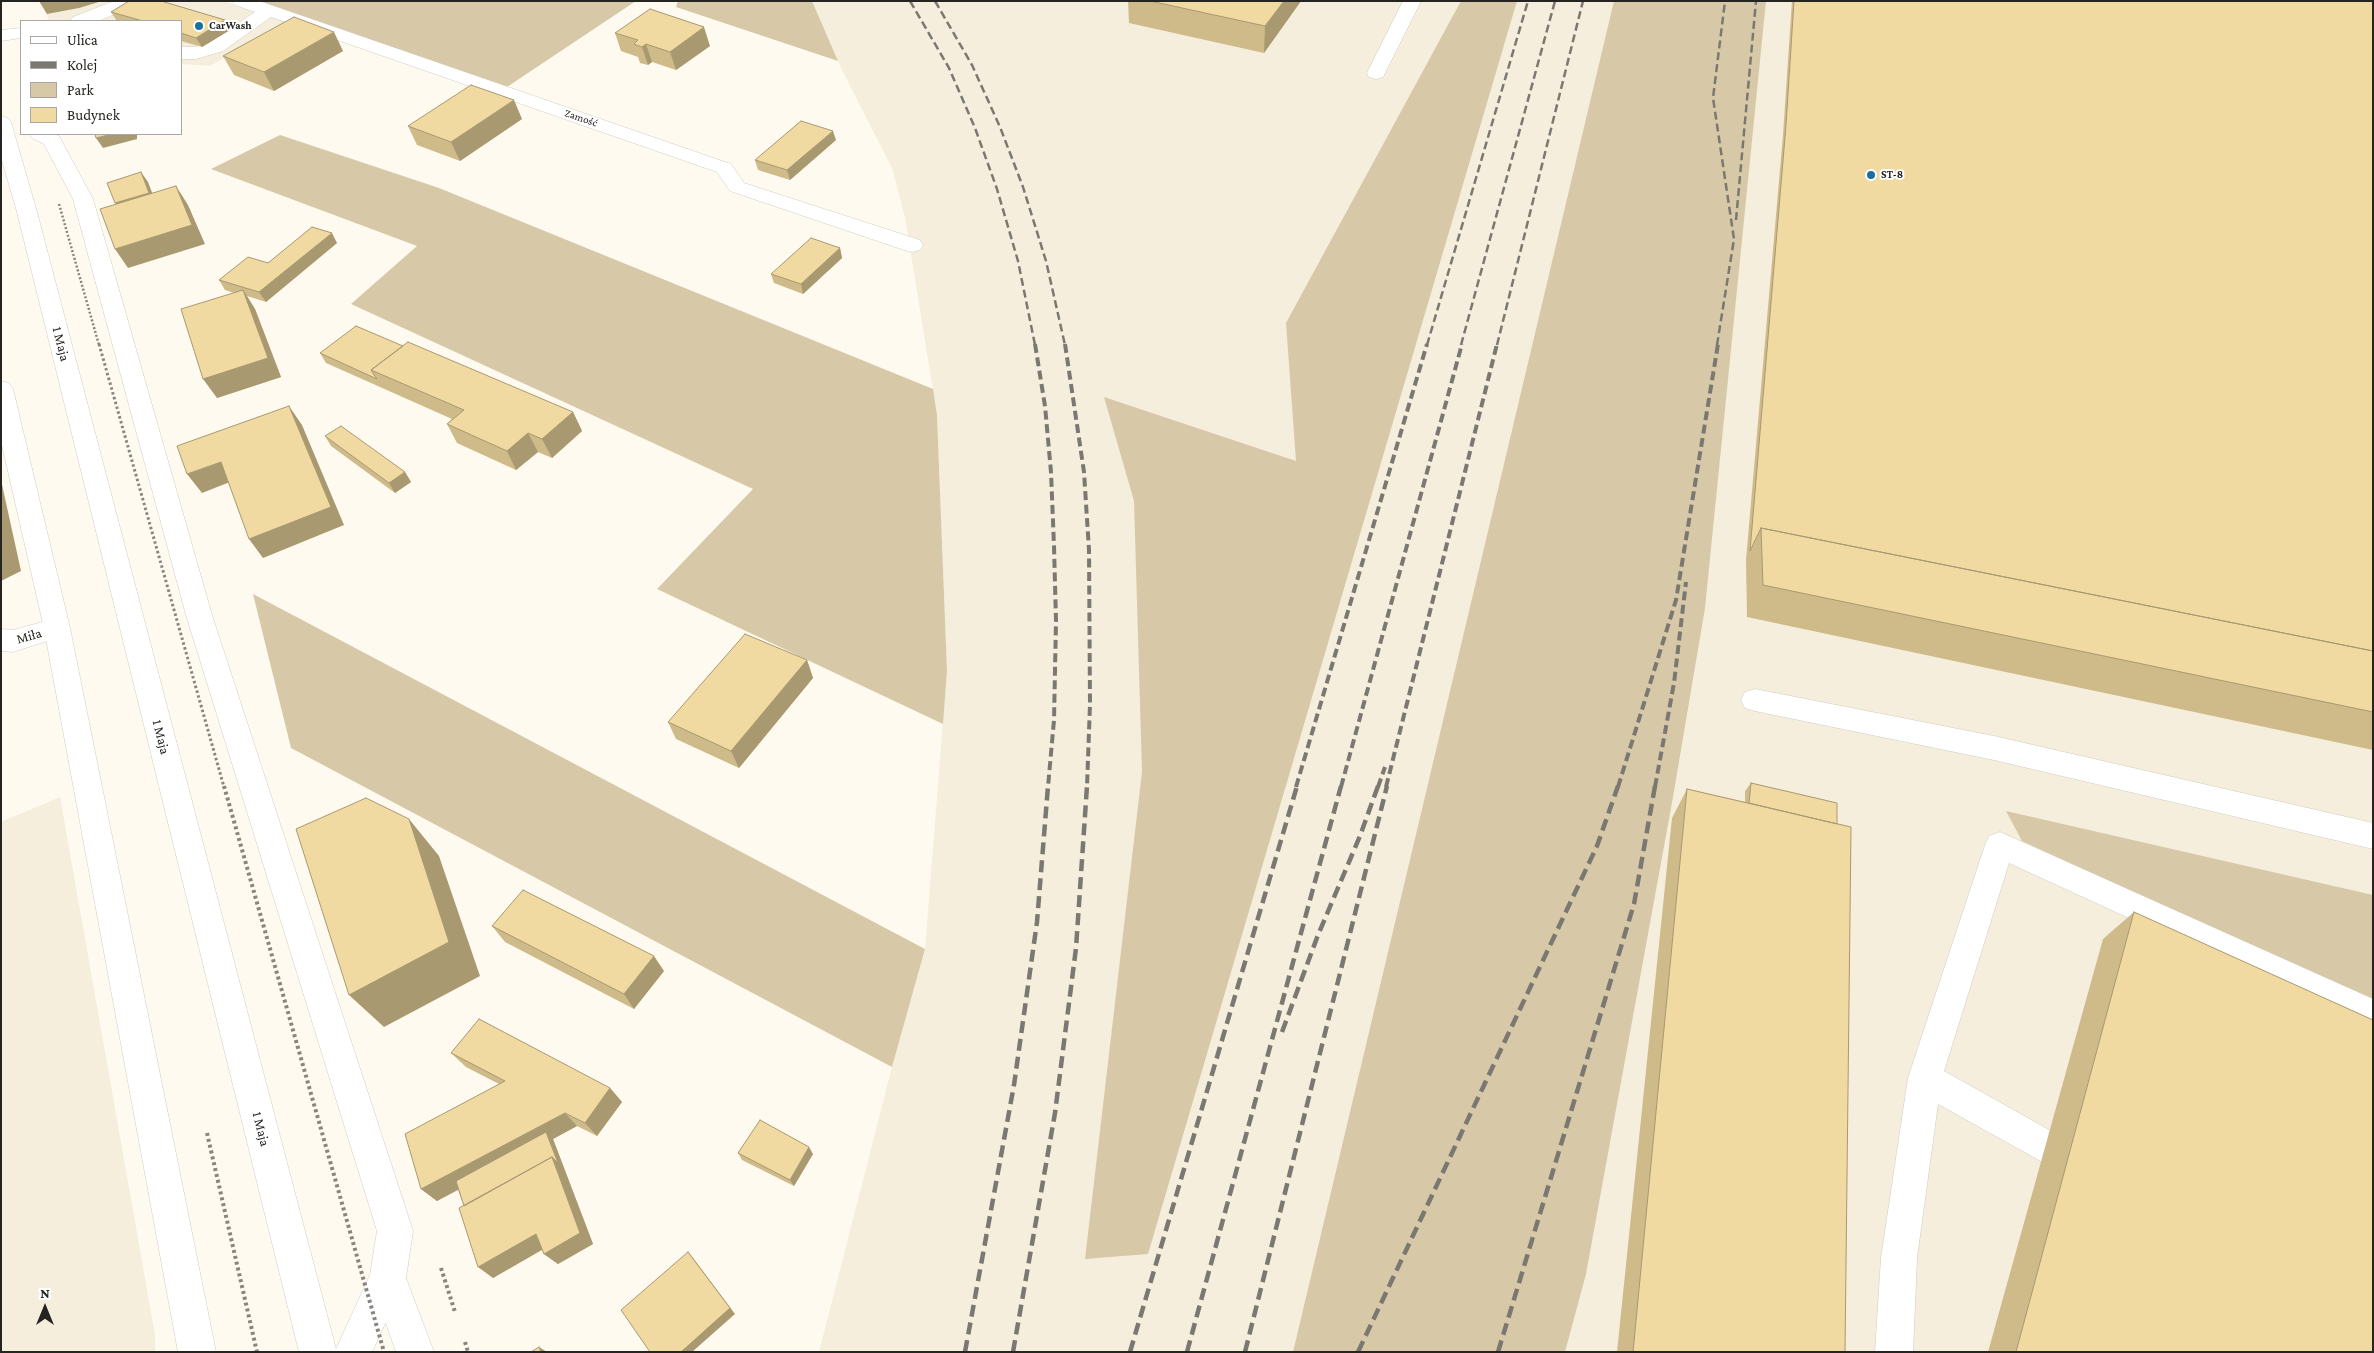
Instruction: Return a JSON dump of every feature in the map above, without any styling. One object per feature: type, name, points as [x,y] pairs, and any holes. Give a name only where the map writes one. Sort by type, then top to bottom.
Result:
[{"type":"street","points":[[84,20],[129,1]]},
{"type":"street","name":"Zamość","points":[[241,1],[724,168],[737,187],[912,245]]},
{"type":"street","points":[[1376,73],[1412,1]]},
{"type":"street","points":[[182,53],[196,53],[216,47],[268,11]]},
{"type":"street","points":[[1,36],[20,33]]},
{"type":"street","points":[[1,116],[20,125]]},
{"type":"street","name":"1 Maja","points":[[1,122],[28,212],[318,1352]]},
{"type":"street","points":[[41,135],[52,140],[83,199],[199,615],[395,1231],[388,1278],[353,1352]]},
{"type":"street","points":[[1,389],[57,628],[197,1352]]},
{"type":"street","name":"Miła","points":[[1,640],[13,641],[57,628]]},
{"type":"street","points":[[1756,700],[1994,748],[2373,836]]},
{"type":"street","points":[[1894,1352],[1899,1258],[1925,1078],[2000,845],[2373,1015]]},
{"type":"street","points":[[1925,1078],[2046,1147]]},
{"type":"street","points":[[388,1278],[415,1352]]},
{"type":"path","points":[[59,204],[384,1352]]},
{"type":"shaded area","points":[[41,1],[223,1],[288,21],[210,66],[182,64],[182,20],[49,20]]},
{"type":"shaded area","points":[[812,1],[2373,1],[2373,1352],[819,1352],[892,1067],[925,949],[947,671],[937,415],[905,217],[892,168],[841,68]]},
{"type":"shaded area","points":[[60,797],[155,1335],[155,1352],[1,1352],[1,822]]},
{"type":"green space","points":[[259,1],[636,1],[507,87]]},
{"type":"green space","points":[[678,1],[812,1],[838,61],[676,7]]},
{"type":"green space","points":[[1461,1],[1517,1],[1148,1254],[1085,1259],[1142,772],[1134,501],[1104,397],[1296,461],[1286,323]]},
{"type":"green space","points":[[1614,1],[1766,1],[1705,608],[1673,797],[1586,1274],[1565,1352],[1293,1352]]},
{"type":"green space","points":[[280,135],[439,188],[933,389],[937,415],[947,671],[943,724],[657,589],[753,489],[351,304],[417,246],[211,169]]},
{"type":"green space","points":[[253,594],[925,949],[892,1067],[291,748]]},
{"type":"green space","points":[[2006,811],[2373,895],[2373,1002],[2022,841]]},
{"type":"building","points":[[129,1],[161,1],[225,20],[196,38],[182,33],[182,20],[139,20],[111,12]]},
{"type":"building","points":[[1150,1],[1284,1],[1265,26]]},
{"type":"building","points":[[1794,1],[2373,1],[2373,651],[1761,528],[1750,551],[1786,125]]},
{"type":"building","points":[[650,9],[704,27],[670,52],[646,44],[642,47],[634,44],[638,40],[615,33]]},
{"type":"building","points":[[294,17],[334,32],[264,72],[223,56]]},
{"type":"building","points":[[471,85],[514,100],[451,142],[408,126]]},
{"type":"building","points":[[801,121],[833,131],[787,170],[755,160]]},
{"type":"building","points":[[95,135],[108,135],[96,138]]},
{"type":"building","points":[[141,172],[149,193],[115,203],[107,183]]},
{"type":"building","points":[[176,186],[192,225],[115,249],[100,209]]},
{"type":"building","points":[[312,227],[332,233],[259,292],[219,280],[248,257],[268,263]]},
{"type":"building","points":[[811,238],[840,248],[801,284],[771,274]]},
{"type":"building","points":[[243,290],[268,358],[203,379],[181,309]]},
{"type":"building","points":[[356,326],[403,346],[371,370],[377,379],[320,353]]},
{"type":"building","points":[[408,342],[573,412],[542,439],[528,433],[507,451],[447,424],[464,410],[371,370]]},
{"type":"building","points":[[289,406],[331,507],[249,539],[221,462],[187,474],[177,446]]},
{"type":"building","points":[[341,426],[405,472],[389,483],[325,436]]},
{"type":"building","points":[[1761,528],[2373,651],[2373,712],[1763,585]]},
{"type":"building","points":[[745,634],[807,660],[731,751],[668,722]]},
{"type":"building","points":[[1751,783],[1837,803],[1837,824],[1749,803]]},
{"type":"building","points":[[1687,789],[1851,827],[1845,1352],[1633,1352]]},
{"type":"building","points":[[366,798],[409,819],[449,942],[349,995],[296,829]]},
{"type":"building","points":[[523,890],[654,956],[624,994],[492,926]]},
{"type":"building","points":[[2134,912],[2373,1020],[2373,1352],[2016,1352]]},
{"type":"building","points":[[479,1019],[610,1088],[585,1123],[565,1113],[421,1189],[405,1134],[505,1081],[451,1053]]},
{"type":"building","points":[[760,1120],[809,1147],[790,1180],[738,1153]]},
{"type":"building","points":[[546,1132],[558,1163],[552,1157],[464,1206],[456,1181]]},
{"type":"building","points":[[552,1157],[580,1233],[544,1254],[536,1234],[478,1267],[459,1208]]},
{"type":"building","points":[[688,1252],[730,1308],[681,1352],[650,1352],[621,1310]]},
{"type":"building","points":[[539,1347],[541,1352],[531,1352]]},
{"type":"railway","points":[[910,1],[949,68],[975,128],[997,189],[1018,261],[1035,345]]},
{"type":"railway","points":[[935,1],[972,65],[1000,127],[1023,187],[1046,261],[1065,345]]},
{"type":"railway","points":[[1427,345],[1528,1]]},
{"type":"railway","points":[[1461,345],[1555,1]]},
{"type":"railway","points":[[1497,345],[1583,1]]},
{"type":"railway","points":[[1717,345],[1734,239],[1713,98],[1725,1]]},
{"type":"railway","points":[[1736,220],[1756,1]]},
{"type":"railway","points":[[1035,344],[1045,406],[1051,472],[1054,546],[1056,621],[1054,720],[1048,787]]},
{"type":"railway","points":[[1065,344],[1084,472],[1089,550],[1090,704],[1087,787]]},
{"type":"railway","points":[[1296,787],[1427,344]]},
{"type":"railway","points":[[1341,787],[1462,344]]},
{"type":"railway","points":[[1386,787],[1497,344]]},
{"type":"railway","points":[[1618,787],[1676,600],[1718,344]]},
{"type":"railway","points":[[1655,787],[1674,683],[1686,582]]},
{"type":"railway","points":[[1378,787],[1385,767]]},
{"type":"railway","points":[[965,1352],[1014,1085],[1037,922],[1048,786]]},
{"type":"railway","points":[[1013,1352],[1055,1113],[1076,948],[1087,786]]},
{"type":"railway","points":[[1130,1352],[1297,786]]},
{"type":"railway","points":[[1187,1352],[1341,786]]},
{"type":"railway","points":[[1282,1032],[1318,935],[1360,836],[1378,786]]},
{"type":"railway","points":[[1245,1352],[1387,786]]},
{"type":"railway","points":[[1358,1352],[1597,846],[1618,786]]},
{"type":"railway","points":[[1498,1352],[1634,904],[1655,786]]},
{"type":"place","name":"CarWash","points":[[199,26]]},
{"type":"place","name":"ST-8","points":[[1871,175]]}]
